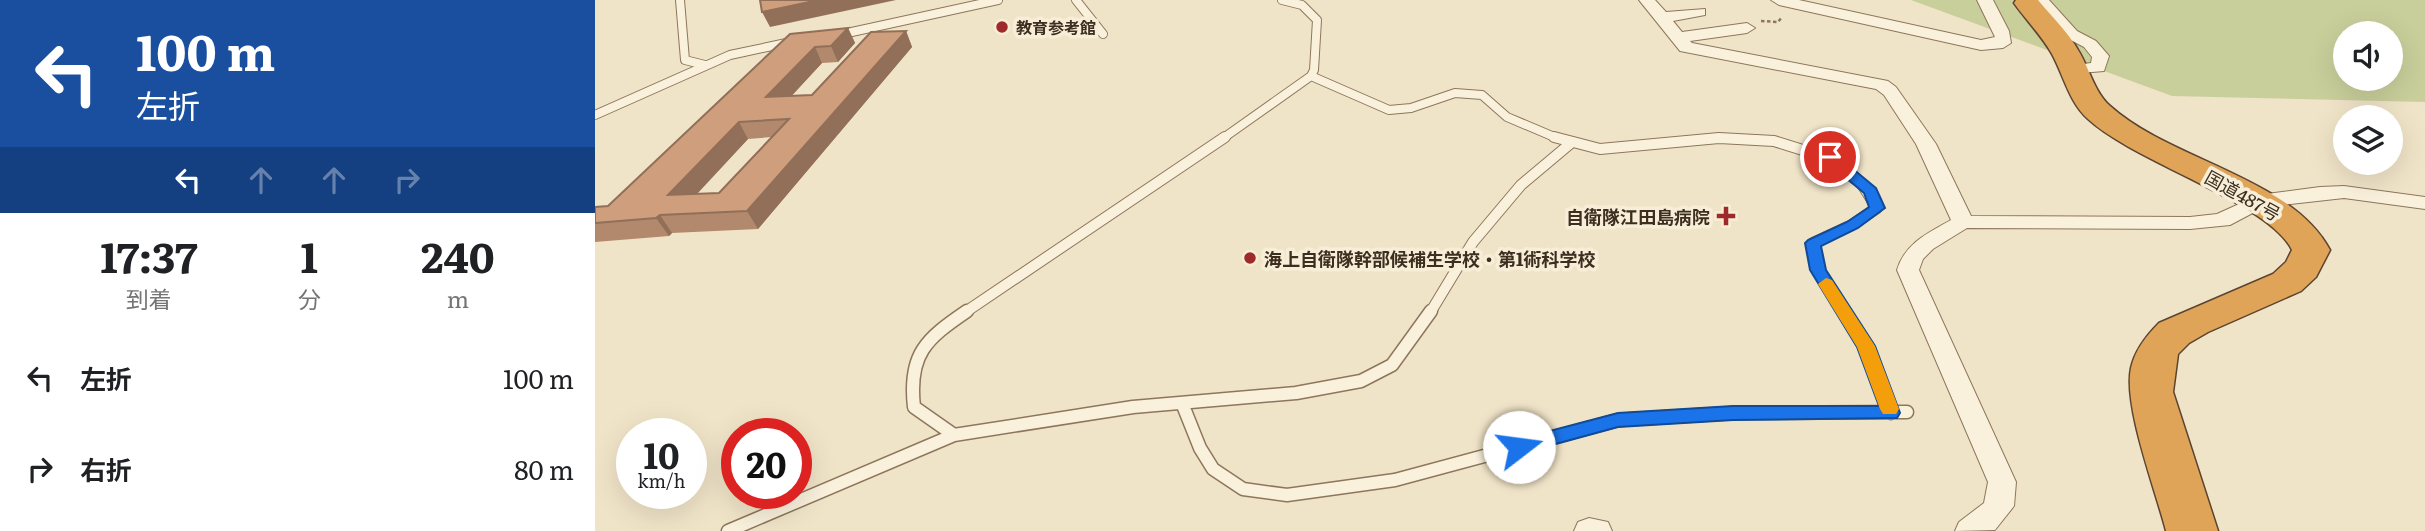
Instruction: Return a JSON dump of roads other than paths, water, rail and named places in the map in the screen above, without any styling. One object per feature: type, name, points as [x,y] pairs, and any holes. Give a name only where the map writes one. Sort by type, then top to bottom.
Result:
[{"type":"highway","name":"国道487号","points":[[2034,2],[2065,51],[2086,96],[2098,112],[2118,128],[2259,201],[2291,223],[2305,238],[2311,250],[2309,260],[2301,271],[2283,284],[2179,332],[2162,344],[2151,369],[2151,393],[2192,531]]},
{"type":"street","points":[[1647,0],[1686,47],[1748,45]]},
{"type":"street","points":[[1786,3],[1981,45],[2003,43],[2000,28],[1985,5],[1985,0]]},
{"type":"street","points":[[1660,18],[1700,12]]},
{"type":"street","points":[[1676,37],[1748,45],[1872,81],[1890,91],[1926,144],[1963,222]]},
{"type":"street","points":[[1969,531],[1991,517],[2000,507],[2004,498],[2002,482],[1908,270],[1912,257],[1924,244],[1963,222],[2190,223],[2222,219],[2259,201],[2344,192],[2425,203]]},
{"type":"street","points":[[1589,531],[1597,531]]},
{"type":"lane","points":[[680,0],[685,60],[705,65]]},
{"type":"lane","points":[[829,36],[998,0]]},
{"type":"lane","points":[[1076,0],[1103,34]]},
{"type":"lane","points":[[954,435],[914,407],[909,377],[919,351],[931,337],[1169,177],[1311,76],[1318,65],[1317,20],[1301,5],[1282,0]]},
{"type":"lane","points":[[595,116],[705,65],[750,50],[801,41]]},
{"type":"lane","points":[[1311,76],[1389,110],[1407,108],[1432,97],[1464,90],[1485,96],[1500,114],[1571,143],[1594,149],[1713,139],[1790,143],[1830,157],[1871,191],[1877,208],[1852,225],[1813,243],[1818,270],[1866,346],[1891,413]]},
{"type":"lane","points":[[595,109],[622,103]]},
{"type":"lane","points":[[728,531],[954,435],[1133,407],[1296,393],[1361,381],[1392,365],[1430,313],[1473,242],[1521,185],[1571,143]]},
{"type":"lane","points":[[1182,403],[1200,449],[1213,469],[1243,489],[1287,495],[1395,480],[1618,420],[1733,413],[1907,412]]},
{"type":"place","name":"教育参考館","points":[[1002,27]]},
{"type":"place","name":"自衛隊江田島病院","points":[[1726,216]]},
{"type":"place","name":"海上自衛隊幹部候補生学校・第1術科学校","points":[[1250,258]]}]
